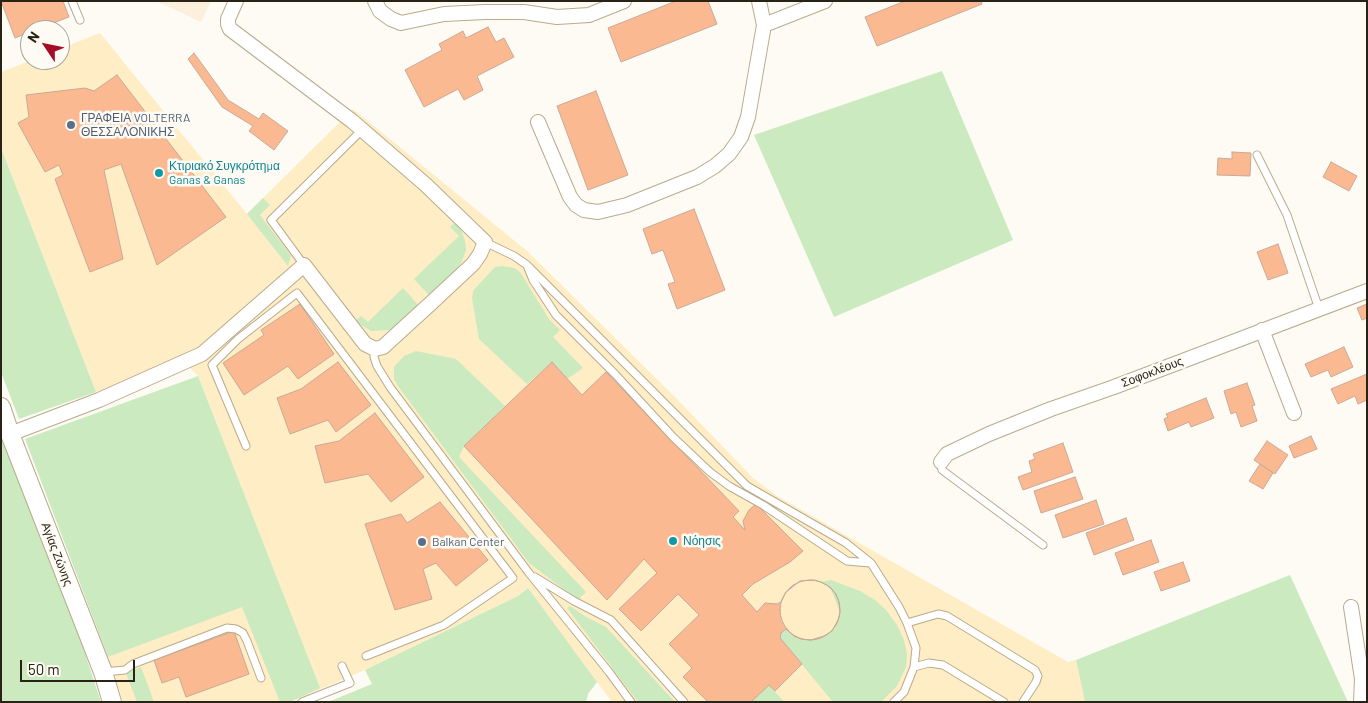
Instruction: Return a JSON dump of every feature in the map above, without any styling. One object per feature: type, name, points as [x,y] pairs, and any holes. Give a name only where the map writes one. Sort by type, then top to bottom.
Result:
[{"type":"street","points":[[10,434],[99,400],[202,354],[304,265],[365,344],[375,349],[384,347],[473,264],[480,254],[485,242],[426,185],[362,130],[230,29],[228,19],[236,1]]},
{"type":"street","points":[[375,1],[380,11],[401,23],[444,14],[486,12],[524,12],[557,17],[588,15],[624,1]]},
{"type":"street","points":[[538,122],[570,197],[576,205],[584,210],[598,212],[628,205],[697,177],[715,166],[729,154],[740,138],[748,118],[764,25],[758,1]]},
{"type":"street","points":[[764,25],[825,1]]},
{"type":"street","name":"Σοφοκλέους","points":[[942,462],[948,454],[998,430],[1367,291]]},
{"type":"street","points":[[1262,330],[1294,412]]},
{"type":"street","name":"Αγίας Ζώνης","points":[[1,407],[103,672],[112,702]]},
{"type":"street","points":[[1351,606],[1362,679],[1362,702]]},
{"type":"lane","points":[[72,1],[80,20]]},
{"type":"lane","points":[[304,265],[271,220],[362,130]]},
{"type":"lane","points":[[1257,155],[1287,215],[1319,309]]},
{"type":"lane","points":[[485,242],[514,256],[527,265],[747,486],[846,544],[871,563],[899,606],[916,648],[914,666],[904,692],[894,702]]},
{"type":"lane","points":[[527,265],[533,280],[556,315],[613,372],[673,437],[710,472],[847,561],[871,563]]},
{"type":"lane","points":[[246,446],[212,365],[238,338],[297,293],[513,578],[444,625],[366,656]]},
{"type":"lane","points":[[375,349],[374,357],[377,366],[390,387],[529,573],[610,672],[631,702]]},
{"type":"lane","points":[[942,462],[942,470],[1043,545]]},
{"type":"lane","points":[[529,573],[574,601],[611,620],[684,702]]},
{"type":"lane","points":[[907,624],[938,614],[947,616],[1034,670],[1038,676],[1036,682],[1023,702]]},
{"type":"lane","points":[[103,672],[125,670],[133,664],[227,628],[236,629],[243,633],[261,678]]},
{"type":"lane","points":[[914,666],[929,663],[943,665],[1004,702]]},
{"type":"lane","points":[[302,702],[350,683],[342,666]]},
{"type":"shaded area","points":[[156,1],[211,1],[201,22]]},
{"type":"shaded area","points":[[100,33],[247,214],[353,109],[527,251],[675,397],[753,478],[777,496],[1068,662],[1076,660],[1085,702],[612,702],[527,588],[518,596],[365,670],[290,702],[123,702],[108,657],[282,591],[198,376],[186,364],[96,392],[1,148],[1,72],[20,65],[20,70],[70,70],[70,45]]},
{"type":"green space","points":[[942,71],[1013,240],[834,317],[754,135]]},
{"type":"green space","points":[[1,148],[96,392],[19,419],[1,372]]},
{"type":"green space","points":[[263,198],[270,205],[260,215],[291,256],[288,266],[247,214]]},
{"type":"green space","points":[[455,223],[460,227],[466,250],[456,271],[430,296],[414,279],[459,236],[450,227]]},
{"type":"green space","points":[[495,267],[514,268],[520,272],[549,319],[560,330],[553,337],[583,368],[567,379],[552,362],[527,384],[479,339],[472,298],[473,291]]},
{"type":"green space","points":[[403,288],[419,306],[397,327],[390,330],[371,331],[355,321],[361,316],[368,322]]},
{"type":"green space","points":[[416,351],[456,359],[505,406],[464,446],[459,457],[586,592],[578,600],[529,563],[398,386],[394,379],[394,367],[404,356]]},
{"type":"green space","points":[[198,376],[320,688],[290,702],[280,702],[242,607],[108,657],[25,439]]},
{"type":"green space","points":[[1,426],[65,593],[101,702],[1,702]]},
{"type":"green space","points":[[1290,575],[1348,702],[1085,702],[1076,660]]},
{"type":"green space","points":[[831,580],[860,591],[875,600],[886,610],[897,625],[904,640],[907,654],[906,667],[897,686],[881,702],[833,702],[780,638],[781,633],[786,629],[794,636],[811,640],[832,631],[840,612],[830,587],[821,582]]},
{"type":"green space","points":[[528,588],[597,682],[588,694],[586,702],[328,702],[372,684],[365,670],[518,596]]},
{"type":"green space","points":[[570,606],[606,627],[675,702],[638,702],[567,608]]},
{"type":"green space","points":[[141,667],[154,702],[137,702],[126,673]]},
{"type":"green space","points":[[769,685],[784,702],[751,702]]},
{"type":"building","points":[[1,1],[63,1],[69,17],[61,20],[20,20],[20,36],[15,38]]},
{"type":"building","points":[[676,1],[708,1],[717,24],[621,62],[608,28]]},
{"type":"building","points":[[905,1],[981,1],[982,4],[877,46],[865,17]]},
{"type":"building","points":[[488,27],[496,42],[504,38],[514,57],[477,76],[483,90],[464,100],[458,89],[424,107],[405,70],[442,50],[439,44],[463,31],[466,38]]},
{"type":"building","points":[[194,53],[228,100],[259,119],[263,113],[288,131],[274,150],[249,131],[253,126],[222,107],[188,59]]},
{"type":"building","name":"Κτιριακό Συγκρότημα Ganas & Ganas","points":[[117,75],[226,217],[157,265],[121,164],[104,170],[123,259],[90,272],[55,179],[63,175],[59,165],[45,172],[18,123],[29,117],[26,95],[85,88],[94,91]]},
{"type":"building","points":[[596,91],[628,175],[588,190],[557,106]]},
{"type":"building","points":[[1232,152],[1251,153],[1250,176],[1217,175],[1218,158],[1232,159]]},
{"type":"building","points":[[1331,162],[1357,176],[1349,191],[1323,177]]},
{"type":"building","points":[[694,209],[725,290],[677,309],[668,284],[675,282],[663,250],[652,254],[643,229]]},
{"type":"building","points":[[1278,244],[1288,273],[1268,280],[1257,252]]},
{"type":"building","points":[[300,304],[334,354],[298,379],[288,366],[244,395],[223,363],[264,335],[261,330]]},
{"type":"building","points":[[1367,304],[1367,318],[1362,320],[1357,308]]},
{"type":"building","points":[[1344,347],[1353,367],[1331,377],[1328,370],[1311,377],[1305,364]]},
{"type":"building","points":[[338,362],[371,405],[336,432],[328,420],[290,434],[277,398],[301,389]]},
{"type":"building","name":"Νόησις","points":[[552,362],[582,395],[606,372],[739,511],[733,517],[745,530],[743,521],[749,510],[756,504],[803,551],[790,562],[753,584],[742,595],[757,612],[765,603],[777,604],[781,602],[786,592],[800,581],[814,580],[821,582],[830,587],[836,594],[840,612],[832,631],[811,640],[794,636],[786,629],[781,633],[780,638],[802,664],[775,691],[769,685],[751,702],[708,702],[683,677],[692,668],[669,644],[699,615],[678,594],[641,631],[619,609],[657,573],[644,559],[607,600],[464,446]]},
{"type":"building","points":[[1367,374],[1367,400],[1358,404],[1355,396],[1338,404],[1331,389]]},
{"type":"building","points":[[1247,383],[1255,405],[1252,406],[1257,421],[1241,427],[1236,412],[1231,414],[1224,391]]},
{"type":"building","points":[[1206,398],[1214,418],[1191,427],[1189,422],[1168,431],[1164,419],[1168,417],[1166,414]]},
{"type":"building","points":[[375,413],[424,477],[391,502],[368,474],[325,483],[315,446],[339,441]]},
{"type":"building","points":[[1311,436],[1317,449],[1294,458],[1289,446]]},
{"type":"building","points":[[1267,441],[1288,455],[1275,474],[1254,460]]},
{"type":"building","points":[[1063,443],[1073,472],[1023,490],[1018,477],[1032,472],[1029,461],[1035,459],[1033,454]]},
{"type":"building","points":[[1260,464],[1273,473],[1263,489],[1249,481]]},
{"type":"building","points":[[1075,477],[1083,499],[1041,513],[1034,491]]},
{"type":"building","points":[[1096,500],[1104,524],[1063,538],[1055,515]]},
{"type":"building","name":"Balkan Center","points":[[440,502],[488,560],[456,586],[436,563],[423,569],[432,599],[395,610],[365,524],[401,514],[407,523]]},
{"type":"building","points":[[1126,518],[1134,540],[1094,555],[1086,533]]},
{"type":"building","points":[[1151,540],[1159,562],[1123,575],[1115,553]]},
{"type":"building","points":[[1183,562],[1190,581],[1161,591],[1154,572]]},
{"type":"building","points":[[804,580],[816,580],[827,585],[835,593],[840,604],[838,622],[827,635],[816,640],[804,640],[793,635],[785,627],[780,616],[780,604],[785,593],[793,585]]},
{"type":"building","points":[[234,631],[249,674],[186,697],[179,677],[162,683],[154,660]]},
{"type":"place","name":"ΓΡΑΦΕΙΑ VOLTERRA ΘΕΣΣΑΛΟΝΙΚΗΣ","points":[[71,125]]},
{"type":"place","name":"Κτιριακό Συγκρότημα Ganas & Ganas","points":[[159,173]]},
{"type":"place","name":"Νόησις","points":[[673,541]]},
{"type":"place","name":"Balkan Center","points":[[422,542]]}]
